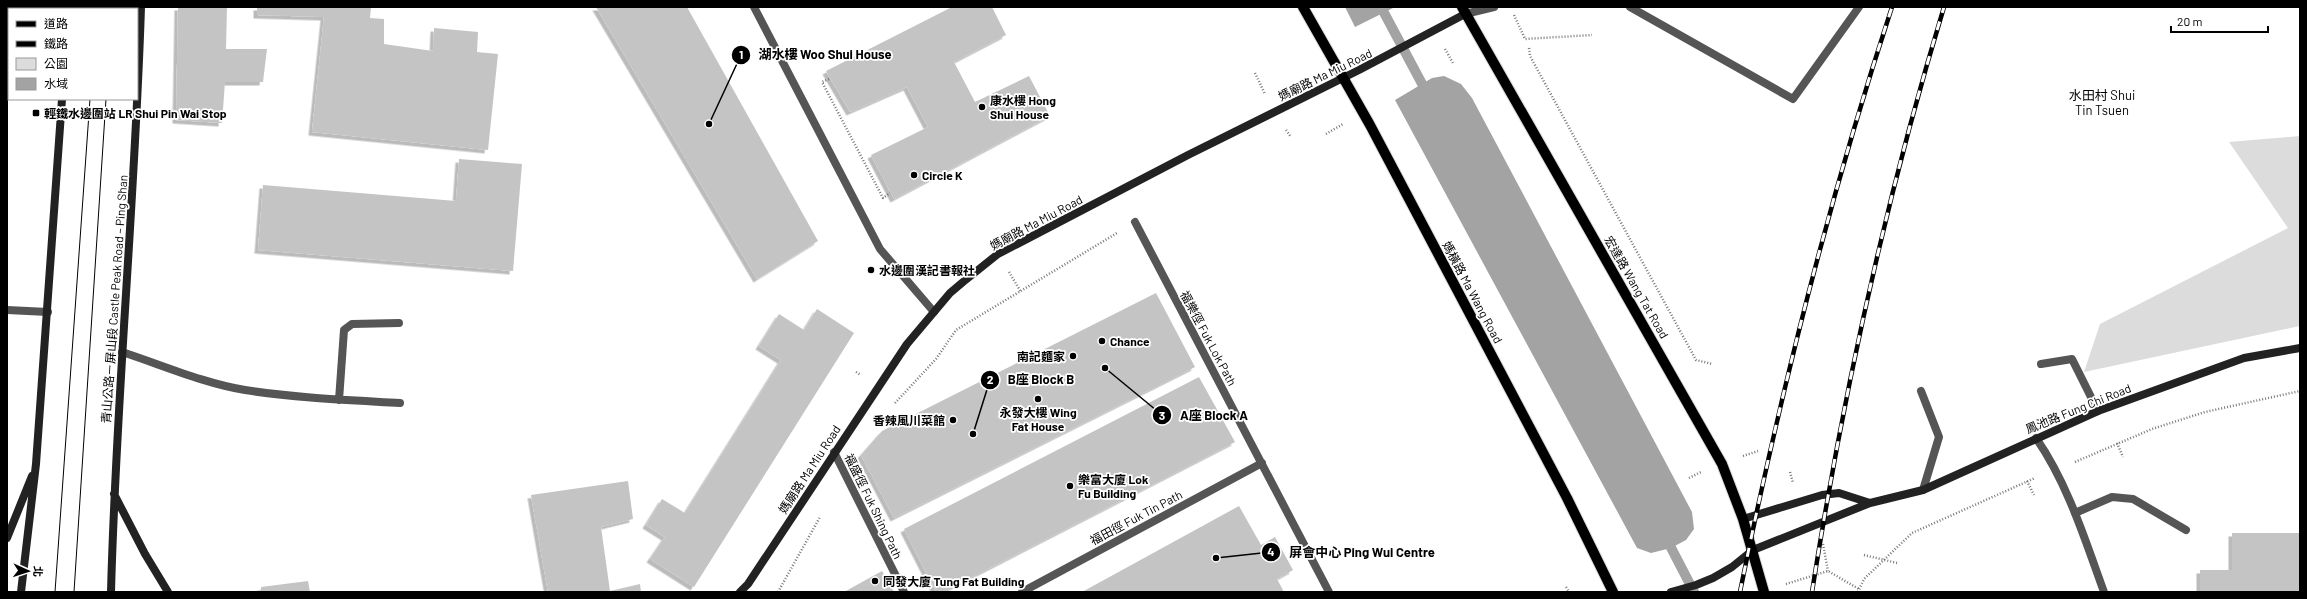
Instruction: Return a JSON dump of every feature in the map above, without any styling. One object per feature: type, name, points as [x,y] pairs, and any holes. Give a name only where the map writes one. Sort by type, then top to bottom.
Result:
[{"type":"main road","name":"青山公路－屏山段 Castle Peak Road – Ping Shan","points":[[138,85],[140,7]]},
{"type":"main road","name":"媽橫路 Ma Wang Road","points":[[1303,7],[1343,78],[1559,484],[1613,592]]},
{"type":"main road","name":"媽廟路 Ma Miu Road","points":[[740,592],[746,588],[878,386],[899,359],[906,344],[950,292],[998,254],[1195,151],[1423,37],[1464,11]]},
{"type":"main road","name":"宏達路 Wang Tat Road","points":[[1464,11],[1716,453],[1743,519],[1764,591]]},
{"type":"main road","points":[[21,592],[36,464],[62,100]]},
{"type":"main road","name":"青山公路－屏山段 Castle Peak Road – Ping Shan","points":[[111,592],[113,493],[138,100]]},
{"type":"main road","name":"鳳池路 Fung Chi Road","points":[[1670,592],[1696,585],[1732,567],[1753,550],[1870,503],[1923,490],[2098,411],[2244,358],[2300,348]]},
{"type":"main road","points":[[7,538],[36,464]]},
{"type":"main road","points":[[1743,519],[1822,495],[1840,492],[1870,503]]},
{"type":"main road","points":[[113,493],[145,554],[168,592]]},
{"type":"street","points":[[754,7],[880,249],[934,312]]},
{"type":"street","points":[[1464,11],[1494,7]]},
{"type":"street","points":[[1630,7],[1793,99],[1859,7]]},
{"type":"street","name":"福樂徑 Fuk Lok Path","points":[[1135,222],[1330,592]]},
{"type":"street","points":[[7,310],[48,312]]},
{"type":"street","points":[[339,400],[344,330],[352,324],[399,323]]},
{"type":"street","points":[[122,352],[213,382],[244,390],[339,400],[400,403]]},
{"type":"street","points":[[2042,364],[2072,359],[2098,411]]},
{"type":"street","points":[[1921,390],[1939,437],[1923,490]]},
{"type":"street","points":[[2036,438],[2046,452],[2075,513],[2104,592]]},
{"type":"street","name":"福盛徑 Fuk Shing Path","points":[[834,452],[904,592]]},
{"type":"street","name":"福田徑 Fuk Tin Path","points":[[1022,592],[1262,463]]},
{"type":"street","points":[[2075,513],[2112,497],[2133,499],[2186,530]]},
{"type":"path","points":[[1513,13],[1525,39],[1592,35]]},
{"type":"path","name":"宏達路 Wang Tat Road","points":[[1529,48],[1530,56],[1696,360],[1712,364]]},
{"type":"path","points":[[829,79],[822,82],[884,198],[890,193]]},
{"type":"path","points":[[890,409],[936,360],[956,330],[1135,222]]},
{"type":"path","points":[[2082,460],[2117,443],[2205,412],[2300,392]]},
{"type":"path","points":[[2117,443],[2123,457]]},
{"type":"path","points":[[1764,591],[1828,571],[1858,590],[1864,579],[1882,560],[1912,533],[2032,480]]},
{"type":"path","points":[[2027,481],[2034,495]]},
{"type":"path","points":[[778,592],[821,516]]},
{"type":"path","points":[[1864,555],[1897,563]]},
{"type":"path","points":[[1566,587],[1569,592]]},
{"type":"green space","points":[[2300,136],[2300,326],[2084,372],[2100,324],[2288,228],[2229,142]]},
{"type":"water","points":[[1345,7],[1395,7],[1355,27]]},
{"type":"water","points":[[1444,76],[1461,84],[1472,98],[1692,512],[1694,529],[1686,540],[1671,548],[1651,553],[1637,548],[1395,100],[1432,78]]},
{"type":"building","points":[[178,7],[227,7],[226,49],[267,49],[263,82],[225,82],[222,123],[176,120]]},
{"type":"building","points":[[257,7],[371,7],[370,18],[384,19],[384,44],[433,51],[434,28],[478,32],[477,52],[498,54],[488,150],[312,132],[324,17],[257,15]]},
{"type":"building","points":[[596,7],[687,7],[818,241],[757,279]]},
{"type":"building","name":"康水樓 Hong Shui House","points":[[952,7],[992,7],[1006,35],[954,62],[975,102],[1029,76],[1050,116],[894,199],[871,155],[928,127],[907,87],[850,112],[826,71]]},
{"type":"building","points":[[459,159],[522,164],[513,271],[258,250],[263,185],[456,201]]},
{"type":"building","name":"永發大樓 Wing Fat House","points":[[1156,293],[1195,367],[894,518],[861,455],[882,431]]},
{"type":"building","points":[[817,309],[854,333],[694,587],[650,559],[665,537],[646,525],[662,499],[685,513],[781,360],[759,346],[779,314],[804,330]]},
{"type":"building","name":"樂富大廈 Lok Fu Building","points":[[1199,377],[1235,442],[943,592],[936,592],[904,529]]},
{"type":"building","points":[[628,481],[633,519],[601,527],[610,591],[640,584],[641,592],[548,592],[531,495]]},
{"type":"building","points":[[1239,506],[1261,545],[1275,537],[1293,570],[1277,579],[1284,592],[1082,592]]},
{"type":"building","points":[[2232,533],[2300,533],[2300,592],[2200,592],[2200,570],[2232,570]]},
{"type":"building","name":"同發大廈 Tung Fat Building","points":[[882,571],[894,592],[844,592]]},
{"type":"building","points":[[308,581],[310,592],[261,592],[261,587]]},
{"type":"waterway","points":[[1381,7],[1428,95]]},
{"type":"waterway","points":[[1665,536],[1694,592]]},
{"type":"tram line","points":[[55,592],[90,100]]},
{"type":"tram line","points":[[74,592],[106,100]]},
{"type":"railway","points":[[1740,592],[1755,518],[1807,297],[1847,152],[1892,7]]},
{"type":"railway","points":[[1812,592],[1838,444],[1868,297],[1903,151],[1944,7]]},
{"type":"place","name":"康水樓 Hong Shui House","points":[[982,107]]},
{"type":"place","name":"輕鐵水邊圍站 LR Shui Pin Wai Stop","points":[[36,113]]},
{"type":"place","name":"湖水樓 Woo Shui House","points":[[709,124]]},
{"type":"place","name":"Circle K","points":[[914,175]]},
{"type":"place","name":"水邊圍漢記書報社","points":[[871,270]]},
{"type":"place","name":"Chance","points":[[1102,341]]},
{"type":"place","name":"南記麵家","points":[[1073,356]]},
{"type":"place","name":"A座 Block A","points":[[1105,368]]},
{"type":"place","name":"永發大樓 Wing Fat House","points":[[1038,399]]},
{"type":"place","name":"香辣風川菜館","points":[[953,420]]},
{"type":"place","name":"B座 Block B","points":[[973,434]]},
{"type":"place","name":"樂富大廈 Lok Fu Building","points":[[1070,486]]},
{"type":"place","name":"屏會中心 Ping Wui Centre","points":[[1216,558]]},
{"type":"place","name":"同發大廈 Tung Fat Building","points":[[875,581]]},
{"type":"district","name":"水田村 Shui Tin Tsuen","points":[[2102,102]]}]
